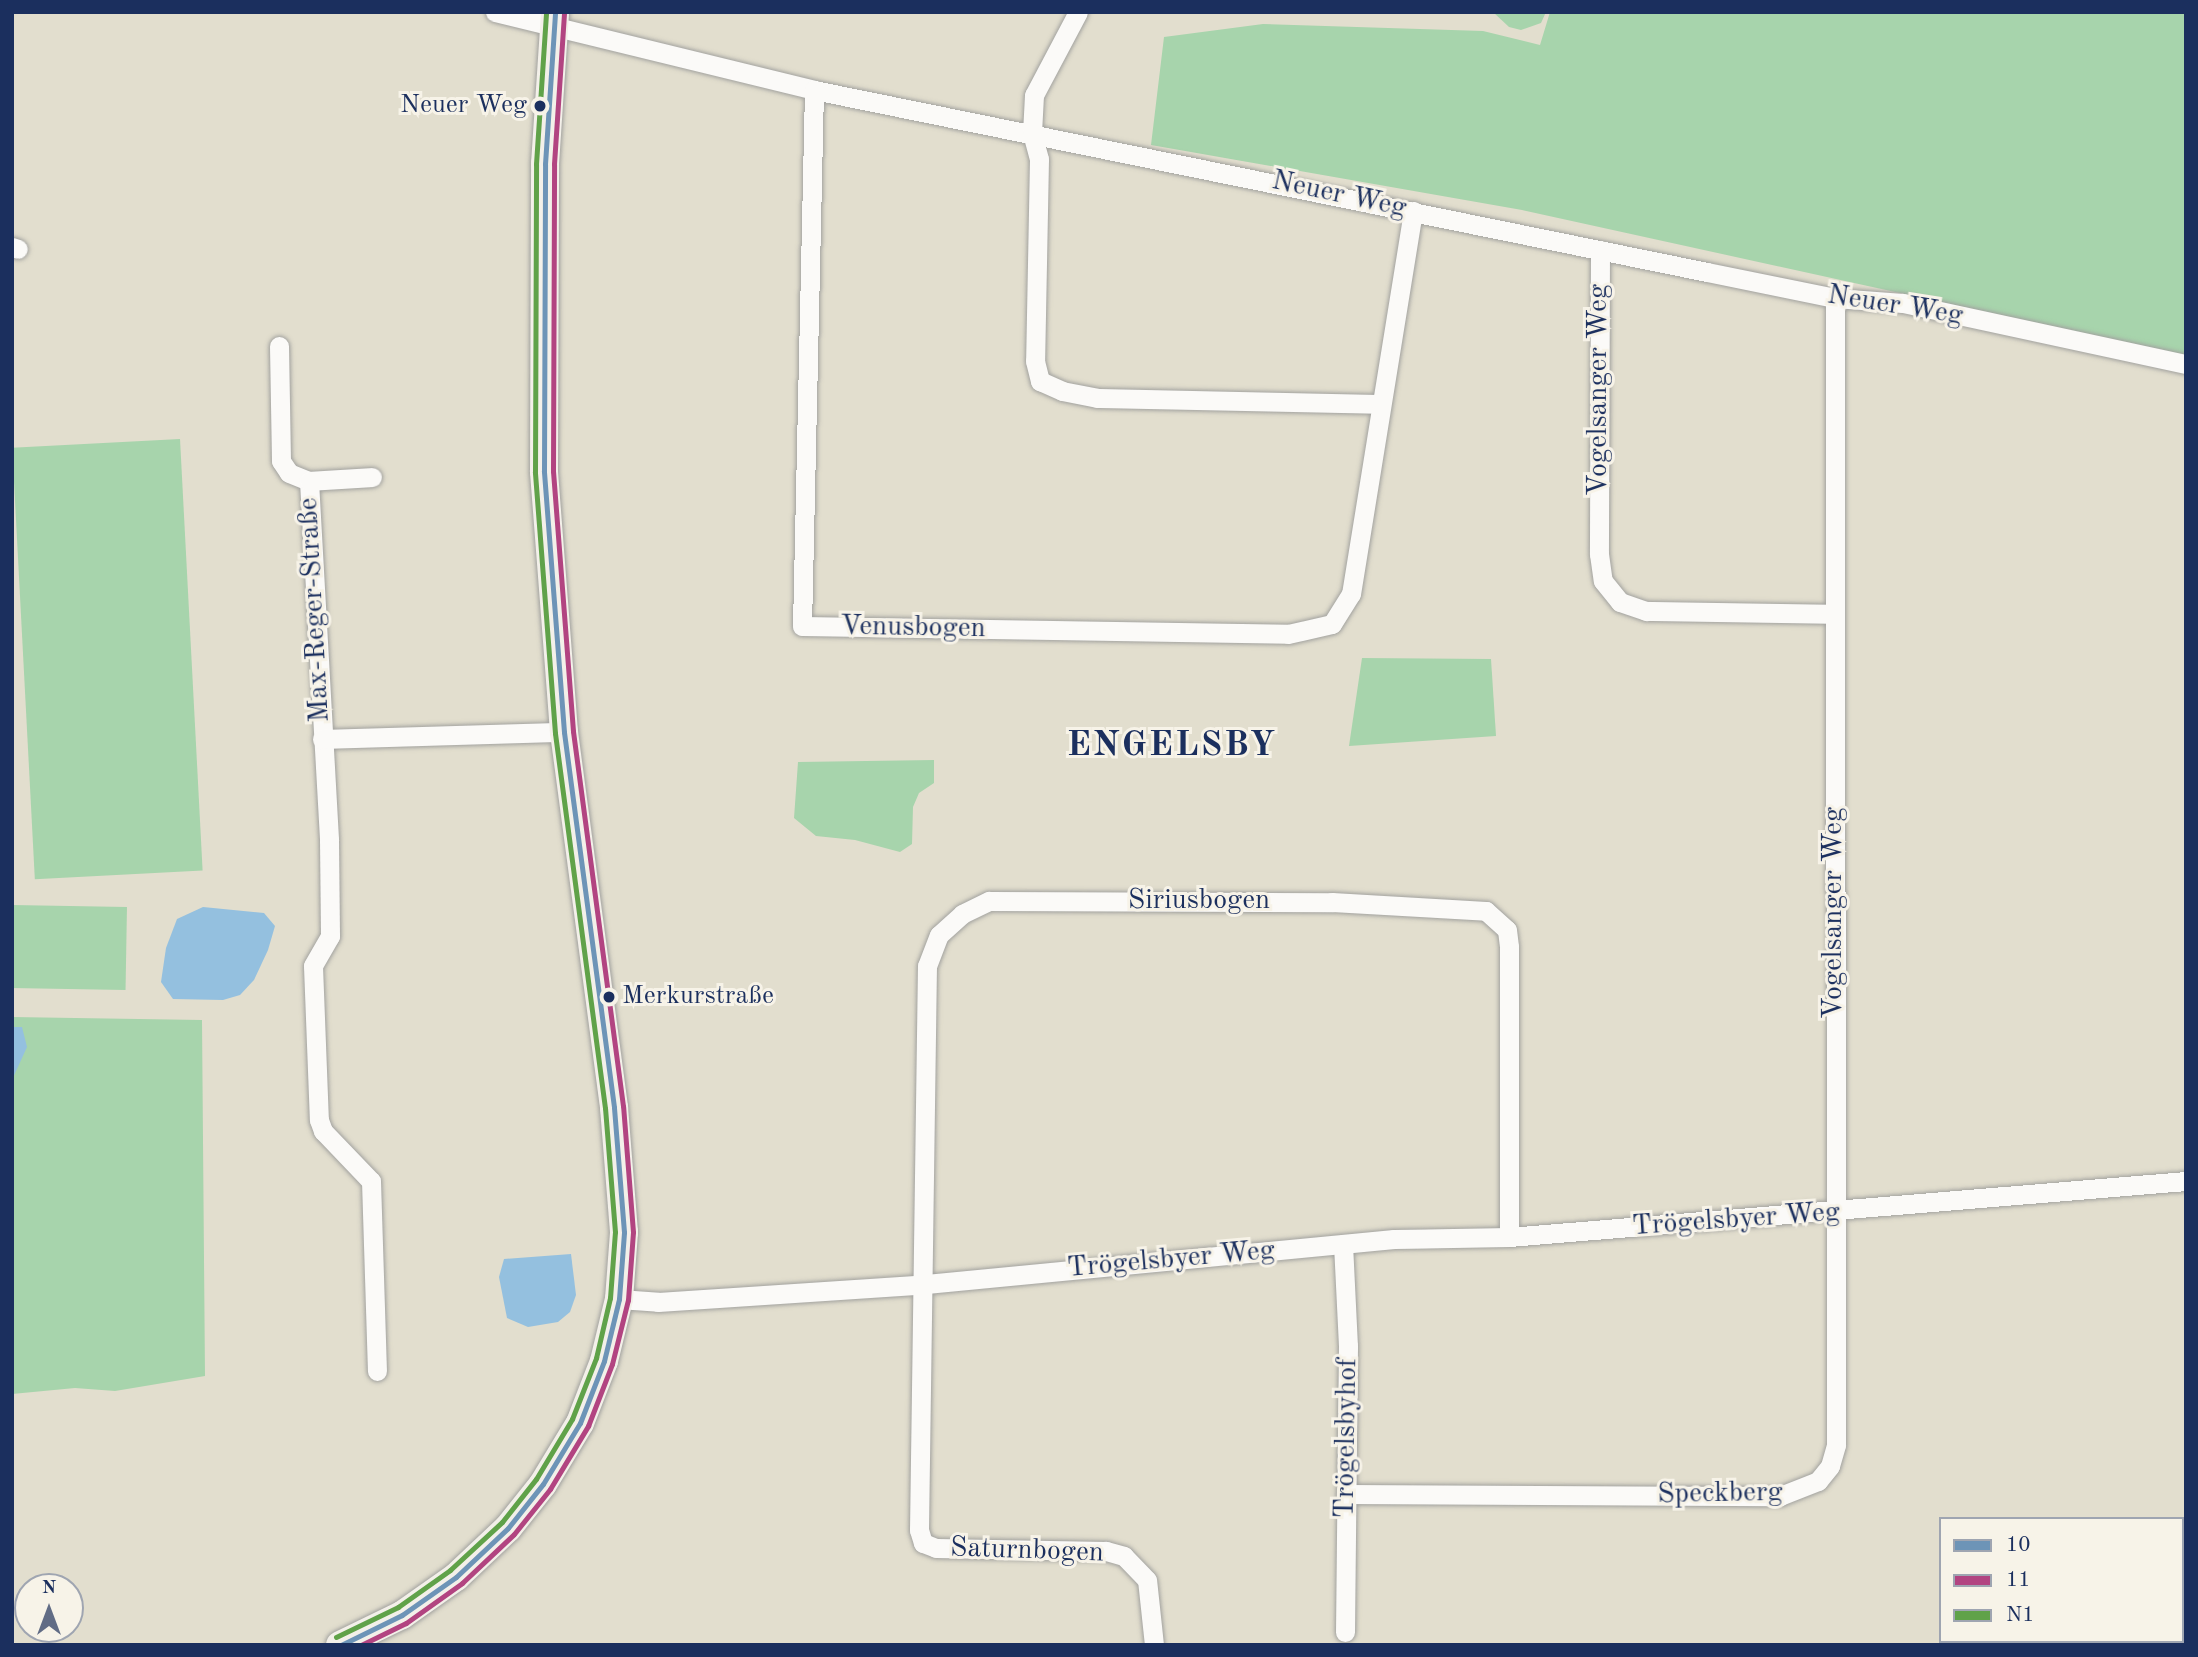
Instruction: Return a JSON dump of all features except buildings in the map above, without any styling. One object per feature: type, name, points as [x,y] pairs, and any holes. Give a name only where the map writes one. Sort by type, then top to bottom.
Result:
[{"type":"street","name":"Neuer Weg","points":[[495,12],[554,21],[814,90],[1032,132],[1835,298],[1903,303],[2186,364]]},
{"type":"street","points":[[1078,12],[1034,95],[1032,132],[1039,159],[1035,361],[1040,380],[1062,391],[1097,398],[1380,404]]},
{"type":"street","points":[[354,1642],[456,1577],[508,1528],[542,1485],[580,1423],[604,1361],[619,1299],[624,1233],[614,1107],[564,732],[545,484],[542,335],[554,21]]},
{"type":"street","name":"Venusbogen","points":[[814,90],[802,626],[1289,634],[1332,624],[1351,594],[1413,211]]},
{"type":"street","name":"Vogelsanger Weg","points":[[1600,250],[1599,554],[1603,581],[1620,602],[1646,611],[1835,614]]},
{"type":"street","name":"Vogelsanger Weg","points":[[1835,298],[1835,1213]]},
{"type":"street","name":"Max-Reger-Straße","points":[[279,346],[281,461],[289,473],[309,481],[372,477]]},
{"type":"street","name":"Max-Reger-Straße","points":[[309,481],[332,904],[330,936],[313,966],[319,1120],[323,1131],[372,1181],[377,1371]]},
{"type":"street","name":"Max-Reger-Straße","points":[[322,739],[564,732]]},
{"type":"street","name":"Siriusbogen","points":[[926,1284],[928,966],[939,935],[962,914],[989,901],[1332,902],[1486,911],[1507,930],[1509,947],[1509,1237]]},
{"type":"street","name":"Trögelsbyer Weg","points":[[619,1299],[658,1302],[926,1284],[1343,1244],[1509,1237],[1835,1213],[2186,1181]]},
{"type":"street","name":"Speckberg","points":[[1346,1494],[1780,1496],[1818,1481],[1829,1466],[1836,1445],[1835,1213]]},
{"type":"street","name":"Trögelsbyhof","points":[[1343,1244],[1348,1346],[1345,1632]]},
{"type":"street","name":"Saturnbogen","points":[[926,1284],[919,1530],[923,1543],[936,1548],[1107,1551],[1124,1556],[1147,1580],[1154,1645]]},
{"type":"green space","points":[[1493,12],[1546,12],[1541,23],[1521,30],[1509,27]]},
{"type":"green space","points":[[1550,12],[2186,12],[2186,356],[1522,210],[1151,145],[1164,37],[1263,24],[1483,31],[1540,45]]},
{"type":"green space","points":[[180,439],[203,870],[35,879],[12,448]]},
{"type":"green space","points":[[1362,658],[1491,659],[1496,736],[1349,746]]},
{"type":"green space","points":[[934,760],[934,783],[919,793],[913,807],[912,844],[900,852],[855,840],[816,836],[794,818],[798,762]]},
{"type":"green space","points":[[12,905],[127,907],[126,990],[12,988]]},
{"type":"green space","points":[[12,1017],[202,1020],[205,1376],[115,1391],[75,1388],[12,1394]]},
{"type":"green space","points":[[2184,1628],[2186,1645],[2063,1645],[2184,1643]]},
{"type":"water","points":[[203,907],[264,913],[275,926],[268,950],[254,980],[240,995],[223,1000],[173,999],[161,982],[166,948],[177,919]]},
{"type":"water","points":[[12,1027],[22,1027],[27,1047],[12,1080]]},
{"type":"water","points":[[571,1254],[576,1295],[570,1312],[558,1322],[528,1327],[507,1318],[499,1277],[504,1259]]},
{"type":"transit line","name":"N1","points":[[336,1637],[398,1607],[450,1570],[502,1522],[536,1479],[572,1419],[596,1358],[610,1298],[615,1232],[605,1108],[555,733],[535,472],[536,164],[546,12]]},
{"type":"transit line","name":"10","points":[[341,1645],[402,1615],[456,1577],[508,1528],[543,1484],[580,1423],[604,1361],[619,1299],[624,1232],[614,1107],[564,732],[544,471],[545,164],[555,12]]},
{"type":"transit line","name":"11","points":[[361,1645],[406,1623],[462,1583],[514,1534],[550,1489],[588,1426],[612,1364],[628,1300],[633,1232],[623,1106],[573,731],[553,471],[554,164],[564,13]]},
{"type":"place","name":"Neuer Weg","points":[[540,106]]},
{"type":"place","name":"Merkurstraße","points":[[609,997]]},
{"type":"district","name":"ENGELSBY","points":[[1172,746]]}]
